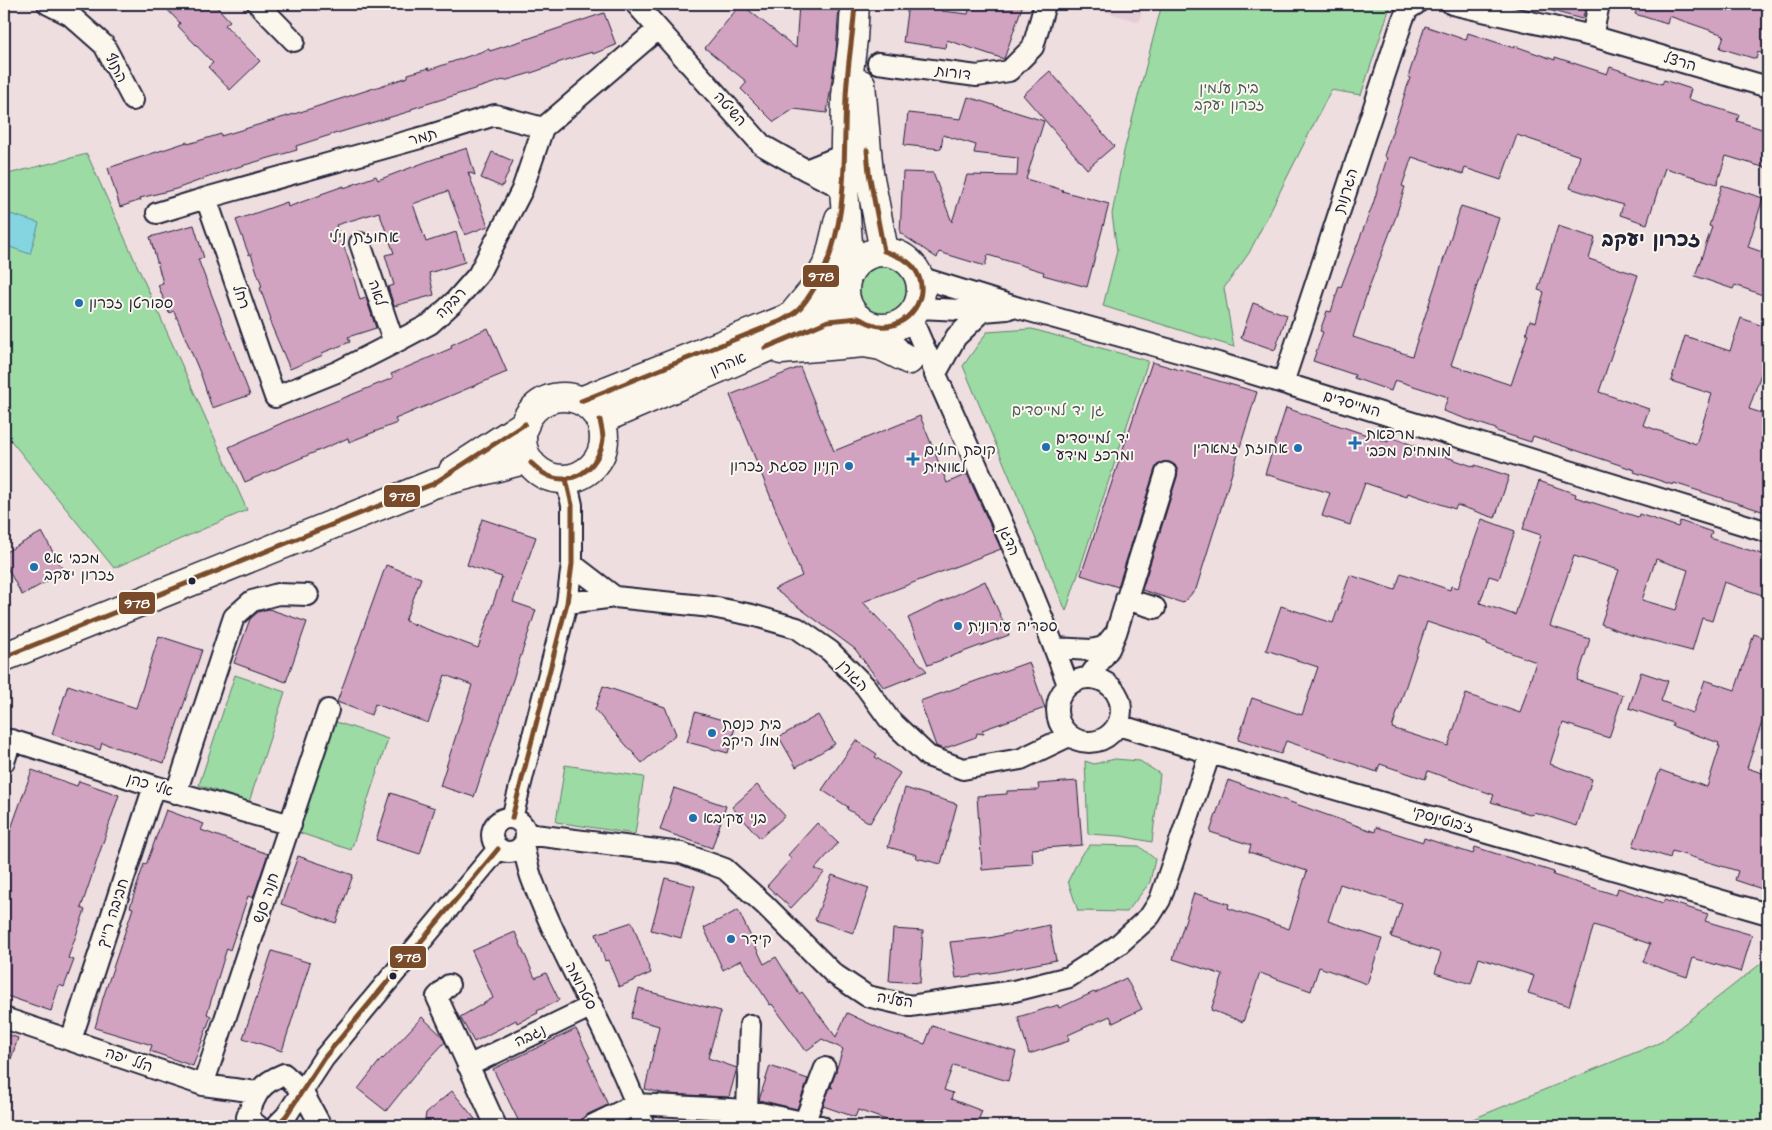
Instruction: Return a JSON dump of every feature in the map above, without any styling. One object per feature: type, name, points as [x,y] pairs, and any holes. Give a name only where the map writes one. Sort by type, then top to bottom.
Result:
[{"type":"street","name":"התוף","points":[[48,4],[70,15],[104,45],[133,100]]},
{"type":"street","points":[[258,4],[294,41]]},
{"type":"street","name":"השיטה","points":[[636,4],[657,30],[762,145],[844,189]]},
{"type":"street","points":[[848,280],[856,262],[874,252],[884,251],[895,253],[905,258],[914,266],[922,289],[914,312],[902,323],[891,327],[869,323],[850,309],[846,298],[848,280],[844,189],[846,96],[853,39],[854,4]]},
{"type":"street","name":"דורות","points":[[878,63],[977,76],[1009,70],[1032,48],[1045,4]]},
{"type":"street","name":"הגרנות","points":[[1283,383],[1402,19],[1408,10],[1416,4]]},
{"type":"street","points":[[1452,4],[1592,36],[1599,4]]},
{"type":"street","points":[[543,128],[657,30]]},
{"type":"street","name":"הרצל","points":[[1592,36],[1768,87]]},
{"type":"street","points":[[853,39],[864,97],[869,173],[884,251]]},
{"type":"street","name":"תמר","points":[[157,213],[495,115],[543,128]]},
{"type":"street","name":"רבקה","points":[[275,396],[339,371],[430,324],[456,300],[478,275],[522,190],[543,128]]},
{"type":"street","points":[[806,170],[846,154]]},
{"type":"street","points":[[781,321],[798,310],[814,289],[829,261],[844,189]]},
{"type":"street","name":"רחל","points":[[206,198],[275,396]]},
{"type":"street","name":"לאה","points":[[360,243],[394,343]]},
{"type":"street","name":"המייסדים","points":[[919,277],[1019,308],[1191,355],[1768,532]]},
{"type":"street","name":"אהרון","points":[[591,410],[714,349],[822,302],[848,280]]},
{"type":"street","name":"המייסדים","points":[[914,312],[983,311],[1019,308]]},
{"type":"street","points":[[936,375],[956,337],[983,311]]},
{"type":"street","name":"הדגן","points":[[914,312],[936,375],[1055,648],[1068,685]]},
{"type":"street","name":"אהרון","points":[[591,410],[755,352],[828,321],[869,323]]},
{"type":"street","name":"הדגן","points":[[869,323],[909,360],[946,399]]},
{"type":"street","points":[[755,352],[864,343],[881,346],[909,360]]},
{"type":"street","points":[[556,397],[569,397],[591,410],[604,432],[603,445],[599,457],[592,467],[582,474],[566,479],[557,479],[546,475],[536,468],[528,459],[523,448],[522,434],[533,410],[543,402],[556,397]]},
{"type":"street","points":[[433,484],[525,424]]},
{"type":"street","points":[[4,657],[433,484],[528,459]]},
{"type":"street","points":[[1089,677],[1109,649],[1116,633],[1166,473]]},
{"type":"street","points":[[512,818],[567,604],[572,564],[572,505],[566,479]]},
{"type":"street","points":[[572,564],[615,597]]},
{"type":"street","points":[[176,793],[234,617],[252,601],[278,594],[308,595]]},
{"type":"street","name":"הגורן","points":[[567,604],[615,597],[712,608],[752,615],[797,628],[830,652],[865,686],[889,719],[928,756],[963,768],[1021,759],[1069,736]]},
{"type":"street","points":[[1126,599],[1155,608]]},
{"type":"street","points":[[1055,648],[1090,650],[1104,647],[1116,633]]},
{"type":"street","points":[[1089,677],[1107,683],[1114,689],[1119,697],[1121,716],[1118,725],[1112,733],[1096,742],[1086,742],[1069,736],[1062,729],[1056,710],[1062,692],[1068,685],[1078,679],[1089,677]]},
{"type":"street","name":"חנה סנש","points":[[203,1085],[328,710]]},
{"type":"street","name":"ז'בוטינסקי","points":[[1118,725],[1768,914]]},
{"type":"street","name":"אלי כהן","points":[[4,762],[11,740],[176,793],[291,825]]},
{"type":"street","name":"העליה","points":[[525,839],[681,853],[725,869],[765,905],[834,974],[867,996],[910,1006],[1014,991],[1069,977],[1118,945],[1150,916],[1160,900],[1210,753]]},
{"type":"street","name":"חביבה רייך","points":[[71,1040],[154,786]]},
{"type":"street","points":[[512,818],[522,824],[525,839],[514,852],[498,849],[492,839],[494,828],[501,820],[512,818]]},
{"type":"street","name":"סטרומה","points":[[525,839],[532,881],[563,951],[592,1006],[644,1126]]},
{"type":"street","points":[[321,1126],[281,1121],[324,1058],[498,849]]},
{"type":"street","points":[[449,984],[437,998],[496,1126]]},
{"type":"street","name":"נגבה","points":[[468,1066],[592,1006]]},
{"type":"street","name":"הלל יפה","points":[[4,1018],[203,1085],[257,1092]]},
{"type":"street","points":[[747,1110],[750,1025]]},
{"type":"street","points":[[591,1126],[636,1104],[747,1110],[810,1125],[825,1068]]},
{"type":"street","points":[[248,1123],[257,1092],[273,1079],[284,1074],[302,1091],[321,1126]]},
{"type":"shaded area","points":[[1080,4],[1144,4],[1139,22]]},
{"type":"green space","name":"בית עלמין זכרון יעקב","points":[[1162,4],[1391,4],[1361,95],[1331,90],[1249,253],[1224,288],[1234,347],[1103,306],[1117,251],[1112,214],[1124,151]]},
{"type":"green space","name":"ספורטן זכרון","points":[[87,154],[247,510],[114,568],[4,432],[4,175]]},
{"type":"green space","points":[[885,263],[895,265],[904,271],[910,280],[912,290],[910,300],[904,309],[895,315],[885,317],[875,315],[866,309],[860,300],[858,290],[860,280],[866,271],[875,265]]},
{"type":"green space","name":"גן יד למייסדים","points":[[1032,329],[1148,361],[1066,611],[963,366],[987,332]]},
{"type":"green space","points":[[235,675],[285,692],[249,802],[199,785]]},
{"type":"green space","points":[[333,721],[388,739],[351,850],[297,832]]},
{"type":"green space","points":[[1115,759],[1140,761],[1160,774],[1152,842],[1121,836],[1088,834],[1085,761],[1094,764]]},
{"type":"green space","points":[[565,765],[644,777],[635,834],[556,822]]},
{"type":"green space","points":[[1090,845],[1139,846],[1155,859],[1150,882],[1127,912],[1078,911],[1068,881],[1081,855]]},
{"type":"green space","points":[[1768,958],[1768,1126],[1251,1126],[1267,1120],[1468,1121],[1661,1042]]},
{"type":"water","points":[[4,212],[39,223],[30,254],[4,245]]},
{"type":"building","points":[[162,4],[214,4],[230,21],[225,25],[260,61],[230,90],[208,67],[213,63],[178,26],[180,23]]},
{"type":"building","points":[[741,4],[796,48],[799,4],[839,4],[836,52],[827,113],[794,109],[774,122],[741,89],[747,82],[705,48]]},
{"type":"building","points":[[908,4],[943,4],[942,11],[968,14],[971,4],[1023,4],[1004,59],[947,40],[946,48],[903,42]]},
{"type":"building","points":[[1542,4],[1587,4],[1582,19],[1541,8]]},
{"type":"building","points":[[1639,4],[1768,4],[1768,55],[1758,52],[1756,59],[1720,48],[1724,35],[1669,16],[1667,24],[1635,14]]},
{"type":"building","points":[[604,13],[616,45],[593,54],[592,52],[534,72],[503,80],[411,109],[411,111],[296,146],[297,150],[231,169],[176,189],[140,198],[141,200],[120,207],[108,168],[187,142],[188,144],[221,134],[221,136],[291,115],[408,77],[408,74],[429,68],[429,70]]},
{"type":"building","points":[[1425,26],[1466,40],[1468,33],[1514,48],[1515,46],[1555,60],[1555,57],[1607,74],[1610,67],[1662,84],[1664,80],[1691,89],[1688,99],[1739,115],[1737,121],[1768,131],[1768,160],[1766,168],[1726,156],[1717,184],[1665,168],[1647,224],[1620,215],[1623,205],[1570,188],[1580,156],[1517,135],[1501,180],[1465,168],[1463,174],[1412,157],[1402,186],[1405,187],[1395,219],[1368,290],[1353,337],[1412,356],[1461,206],[1499,218],[1451,365],[1511,385],[1528,334],[1526,333],[1530,320],[1536,322],[1544,292],[1538,290],[1558,226],[1595,238],[1589,259],[1638,275],[1599,392],[1649,409],[1643,425],[1696,444],[1712,394],[1671,381],[1685,336],[1730,351],[1741,318],[1768,328],[1768,353],[1749,409],[1768,415],[1768,513],[1674,483],[1673,485],[1634,472],[1635,470],[1533,436],[1531,442],[1496,431],[1496,429],[1443,411],[1448,397],[1395,380],[1391,391],[1354,378],[1355,375],[1313,361],[1323,332],[1320,331],[1327,311],[1331,312],[1339,286],[1341,287],[1373,204],[1387,158],[1384,156]]},
{"type":"building","points":[[1050,71],[1114,146],[1087,169],[1023,95]]},
{"type":"building","points":[[968,97],[1044,121],[1026,179],[1109,204],[1087,287],[1043,275],[1044,272],[988,255],[985,266],[939,252],[937,258],[900,233],[903,172],[933,173],[952,222],[967,175],[1017,176],[1018,158],[974,153],[976,145],[943,135],[941,149],[904,145],[908,113],[961,119]]},
{"type":"building","points":[[467,148],[475,175],[468,172],[488,226],[465,235],[448,191],[413,204],[426,242],[456,232],[465,262],[429,273],[434,295],[394,306],[388,287],[394,285],[385,255],[394,253],[379,212],[336,225],[360,300],[366,298],[376,328],[348,337],[350,342],[290,369],[269,320],[271,319],[260,288],[262,287],[251,254],[249,255],[236,220],[287,202],[288,207],[376,176],[378,180]]},
{"type":"building","points":[[492,152],[513,161],[502,187],[481,178]]},
{"type":"building","points":[[1722,185],[1763,198],[1748,247],[1768,254],[1768,297],[1735,285],[1733,289],[1695,276],[1712,227],[1709,226]]},
{"type":"building","points":[[194,225],[204,258],[198,259],[250,395],[212,408],[201,375],[174,311],[169,313],[158,285],[163,283],[150,237]]},
{"type":"building","points":[[1253,303],[1287,315],[1275,350],[1241,338]]},
{"type":"building","points":[[488,328],[507,372],[395,419],[397,423],[349,442],[348,438],[245,482],[229,447],[284,422],[393,378],[391,374],[452,348],[451,345]]},
{"type":"building","points":[[1152,362],[1257,392],[1196,589],[1183,603],[1142,590],[1177,477],[1178,471],[1175,465],[1169,462],[1158,464],[1155,469],[1118,587],[1081,575]]},
{"type":"building","points":[[800,367],[834,451],[920,416],[947,483],[967,474],[1001,549],[863,602],[927,671],[884,688],[855,649],[774,589],[802,576],[730,395]]},
{"type":"building","points":[[1286,408],[1388,442],[1390,437],[1475,467],[1475,465],[1509,476],[1495,518],[1457,505],[1455,509],[1408,493],[1407,497],[1365,483],[1350,525],[1322,516],[1330,493],[1265,474]]},
{"type":"building","points":[[1539,481],[1576,494],[1575,497],[1638,517],[1639,514],[1678,527],[1680,521],[1712,532],[1710,538],[1768,556],[1768,597],[1724,582],[1712,621],[1702,618],[1692,651],[1631,635],[1601,624],[1619,570],[1574,556],[1550,626],[1590,639],[1577,680],[1623,695],[1609,738],[1563,723],[1550,764],[1592,779],[1577,826],[1534,812],[1533,815],[1491,802],[1494,795],[1428,771],[1425,779],[1380,764],[1377,772],[1286,741],[1281,754],[1238,740],[1252,698],[1302,715],[1318,667],[1266,650],[1281,606],[1333,623],[1350,575],[1395,590],[1401,573],[1450,590],[1451,586],[1458,588],[1482,519],[1515,531],[1499,579],[1489,576],[1480,603],[1515,615],[1541,535],[1523,529]],"holes":[[[1656,559],[1688,570],[1676,610],[1642,600]],[[1427,622],[1487,642],[1487,644],[1536,662],[1520,713],[1466,694],[1448,746],[1392,728]]]},
{"type":"building","points":[[482,519],[536,537],[513,602],[536,610],[474,797],[440,786],[472,685],[445,675],[428,723],[375,704],[371,715],[337,702],[386,565],[421,578],[405,621],[478,648],[502,577],[467,565]]},
{"type":"building","name":"מכבי אש זכרון יעקב","points":[[42,532],[64,572],[22,595],[4,562],[4,553]]},
{"type":"building","name":"ספריה עירונית","points":[[985,581],[1009,635],[928,665],[908,618]]},
{"type":"building","points":[[269,609],[307,622],[286,682],[234,663],[250,619],[258,612]]},
{"type":"building","points":[[1754,634],[1768,639],[1768,704],[1747,768],[1768,775],[1768,891],[1735,880],[1738,871],[1672,851],[1670,858],[1633,846],[1660,770],[1707,787],[1720,746],[1718,746],[1719,743],[1672,726],[1673,723],[1629,708],[1641,672],[1668,681],[1661,701],[1693,713],[1705,680],[1735,690]]},
{"type":"building","points":[[159,636],[202,650],[164,763],[102,743],[100,750],[52,734],[68,685],[136,708]]},
{"type":"building","points":[[1029,662],[1045,708],[982,730],[984,734],[977,733],[976,737],[943,749],[936,746],[920,701]]},
{"type":"building","points":[[603,686],[665,707],[676,734],[642,763],[595,710]]},
{"type":"building","name":"בית כנסת מול היקב","points":[[695,712],[736,724],[728,753],[687,742]]},
{"type":"building","points":[[818,715],[835,744],[796,767],[779,737]]},
{"type":"building","points":[[856,740],[877,754],[875,757],[900,773],[870,823],[822,790]]},
{"type":"building","points":[[32,770],[77,786],[79,781],[119,795],[81,908],[85,910],[68,958],[74,960],[64,987],[59,985],[51,1011],[4,995],[4,848]]},
{"type":"building","points":[[1228,780],[1375,832],[1376,827],[1423,842],[1424,838],[1473,854],[1475,847],[1554,872],[1553,875],[1616,895],[1618,888],[1663,903],[1664,900],[1708,914],[1705,921],[1752,935],[1741,972],[1693,958],[1687,977],[1643,962],[1650,944],[1594,925],[1569,1006],[1528,993],[1534,976],[1479,958],[1471,984],[1435,973],[1441,953],[1391,937],[1402,904],[1340,884],[1328,921],[1382,939],[1367,984],[1319,967],[1311,991],[1260,973],[1243,1022],[1211,1010],[1223,975],[1173,959],[1194,893],[1229,904],[1228,908],[1289,929],[1307,871],[1249,852],[1251,845],[1210,832]]},
{"type":"building","points":[[1077,781],[1082,845],[1032,849],[1033,864],[982,870],[977,796],[1007,794],[1007,791],[1039,790],[1038,784]]},
{"type":"building","points":[[757,785],[785,816],[760,838],[732,807]]},
{"type":"building","name":"בני עקיבא","points":[[674,788],[726,806],[712,848],[660,830]]},
{"type":"building","points":[[905,788],[957,804],[941,864],[916,858],[917,855],[888,847]]},
{"type":"building","points":[[391,793],[435,808],[420,854],[376,840]]},
{"type":"building","points":[[166,810],[204,824],[201,830],[268,854],[253,898],[248,896],[230,950],[227,948],[207,1014],[211,1016],[193,1066],[150,1051],[152,1045],[95,1028],[133,908],[130,907],[144,864],[146,865]]},
{"type":"building","points":[[817,823],[838,843],[815,869],[825,872],[791,908],[767,886],[791,859],[788,855]]},
{"type":"building","points":[[298,856],[353,875],[336,923],[281,904]]},
{"type":"building","points":[[832,875],[869,888],[853,933],[815,920]]},
{"type":"building","points":[[665,878],[695,886],[681,938],[651,930]]},
{"type":"building","points":[[738,910],[764,964],[776,957],[799,994],[802,992],[836,1037],[847,1013],[885,1031],[925,1044],[932,1026],[1016,1052],[1008,1081],[953,1065],[944,1090],[953,1093],[951,1099],[982,1111],[976,1126],[903,1126],[858,1110],[855,1117],[823,1106],[830,1087],[833,1088],[831,1086],[843,1049],[822,1039],[806,1051],[772,1004],[770,1005],[741,960],[723,970],[704,928]]},
{"type":"building","points":[[632,922],[651,973],[619,987],[608,960],[605,961],[596,934]]},
{"type":"building","points":[[1049,925],[1056,960],[956,978],[950,942],[989,938]]},
{"type":"building","points":[[893,929],[923,931],[920,983],[889,981]]},
{"type":"building","points":[[515,932],[535,978],[546,973],[559,1000],[537,1011],[538,1013],[517,1023],[516,1020],[474,1042],[460,1017],[493,998],[472,951]]},
{"type":"building","points":[[272,951],[310,963],[282,1051],[243,1038]]},
{"type":"building","points":[[1126,978],[1142,1009],[1113,1023],[1110,1016],[1068,1035],[1069,1041],[1029,1054],[1018,1017],[1058,1005],[1059,1008]]},
{"type":"building","points":[[639,989],[721,1011],[708,1058],[737,1068],[729,1097],[666,1094],[645,1089],[659,1026],[631,1018]]},
{"type":"building","points":[[422,1017],[442,1036],[445,1042],[418,1071],[386,1111],[358,1089],[382,1058]]},
{"type":"building","points":[[576,1029],[590,1058],[588,1059],[608,1105],[586,1115],[580,1121],[570,1126],[521,1126],[493,1069]]},
{"type":"building","points":[[4,1033],[18,1038],[6,1074],[4,1073]]},
{"type":"building","points":[[770,1066],[808,1079],[797,1109],[759,1100]]},
{"type":"building","points":[[452,1091],[475,1119],[467,1126],[424,1126],[426,1113]]},
{"type":"transit line","name":"978","points":[[581,401],[781,321],[797,311],[806,300],[819,280],[829,259],[840,214],[843,191],[847,86],[855,4]]},
{"type":"transit line","name":"978","points":[[867,150],[869,173],[884,251]]},
{"type":"transit line","name":"978","points":[[858,318],[875,325],[890,326],[908,317],[919,300],[921,291],[920,281],[916,271],[902,258],[884,251]]},
{"type":"transit line","name":"978","points":[[765,348],[828,321],[858,318]]},
{"type":"transit line","name":"978","points":[[531,463],[541,472],[553,478],[563,479],[582,473],[590,467],[601,449],[603,439],[600,420]]},
{"type":"transit line","name":"978","points":[[4,657],[433,484],[525,424]]},
{"type":"transit line","name":"978","points":[[512,818],[567,603],[572,564],[572,505],[566,479]]},
{"type":"transit line","name":"978","points":[[276,1126],[286,1116],[324,1058],[498,849]]},
{"type":"place","name":"ספורטן זכרון","points":[[79,303]]},
{"type":"place","name":"מרפאת מומחים מכבי","points":[[1355,443]]},
{"type":"place","name":"יד למייסדים ומרכז מידע","points":[[1046,447]]},
{"type":"place","name":"אחוזת זמארין","points":[[1298,448]]},
{"type":"place","name":"קופת חולים לאומית","points":[[913,459]]},
{"type":"place","name":"קניון פסגת זכרון","points":[[849,466]]},
{"type":"place","name":"מכבי אש זכרון יעקב","points":[[34,567]]},
{"type":"place","name":"ספריה עירונית","points":[[958,626]]},
{"type":"place","name":"בית כנסת מול היקב","points":[[712,733]]},
{"type":"place","name":"בני עקיבא","points":[[693,818]]},
{"type":"place","name":"קידר","points":[[731,939]]},
{"type":"district","name":"אחוזת נילי","points":[[364,237]]},
{"type":"district","name":"זכרון יעקב","points":[[1651,240]]}]
